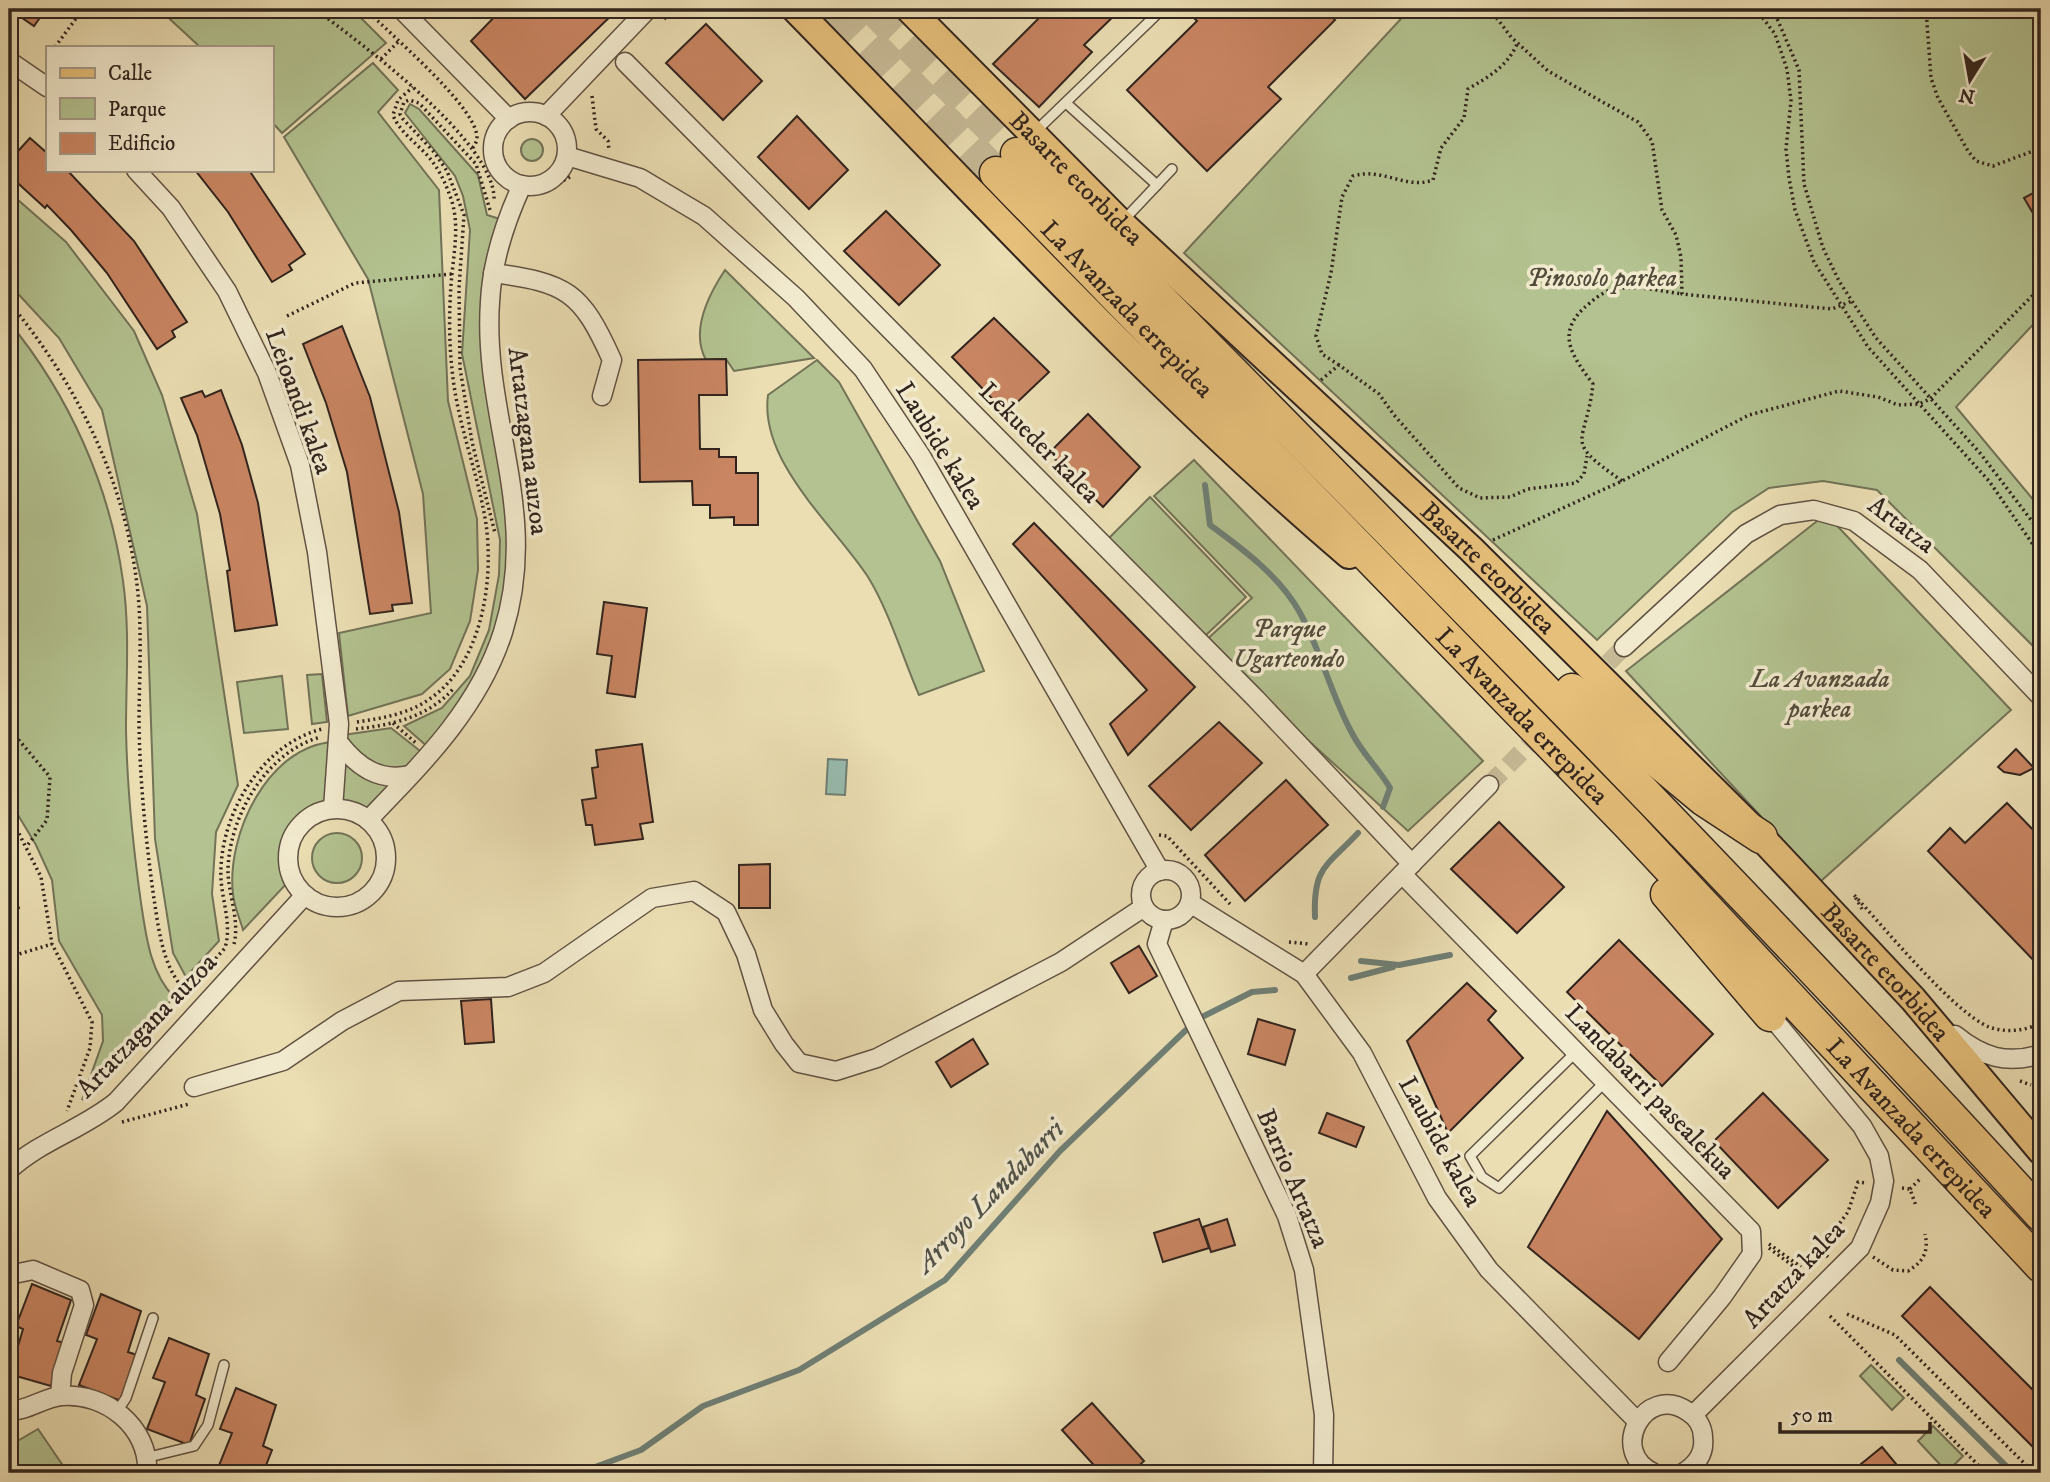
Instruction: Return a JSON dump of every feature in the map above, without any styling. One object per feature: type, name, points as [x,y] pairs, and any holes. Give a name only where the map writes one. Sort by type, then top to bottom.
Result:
[{"type":"highway","name":"La Avanzada errepidea","points":[[1015,154],[1444,635],[1946,1161],[2041,1266]]},
{"type":"highway","name":"La Avanzada errepidea","points":[[1015,154],[1632,777],[2041,1215]]},
{"type":"highway","points":[[1412,555],[1627,738],[1703,799],[1761,837]]},
{"type":"highway","points":[[1516,709],[1604,823],[1770,1015]]},
{"type":"highway","points":[[1989,1158],[2041,1205]]},
{"type":"main road","points":[[794,9],[1152,373],[1257,475],[1444,635]]},
{"type":"main road","name":"Basarte etorbidea","points":[[909,9],[1015,154],[1121,223],[1471,550],[1761,837],[1913,999],[2041,1151]]},
{"type":"street","points":[[401,9],[509,119]]},
{"type":"street","points":[[546,116],[648,9]]},
{"type":"street","points":[[9,61],[46,87]]},
{"type":"street","name":"Lekueder kalea","points":[[625,62],[1256,699],[1407,869]]},
{"type":"street","points":[[534,112],[546,116],[563,132],[566,156],[563,167],[546,183],[528,191],[502,173],[493,150],[495,138],[509,119],[534,112]]},
{"type":"street","name":"Laubide kalea","points":[[566,156],[640,178],[704,216],[796,298],[863,369],[921,456],[1160,871]]},
{"type":"street","name":"Leioandi kalea","points":[[138,172],[170,208],[227,290],[267,373],[300,465],[317,552],[339,733],[333,809]]},
{"type":"street","name":"Artatzagana auzoa","points":[[368,820],[429,754],[474,696],[491,664],[508,612],[515,571],[515,502],[490,335],[493,273],[507,218],[528,191]]},
{"type":"street","points":[[493,273],[540,279],[572,293],[594,320],[612,360],[601,396]]},
{"type":"street","points":[[1625,647],[1746,534],[1780,515],[1814,510],[1854,521],[1920,570],[2041,697]]},
{"type":"street","points":[[339,733],[364,769],[375,774],[399,778],[410,775]]},
{"type":"street","points":[[1304,974],[1489,785]]},
{"type":"street","points":[[333,809],[358,813],[368,820],[381,835],[386,853],[384,873],[374,889],[360,901],[341,907],[322,905],[305,895],[289,872],[290,843],[306,819],[333,809]]},
{"type":"street","name":"Landabarri pasealekua","points":[[1407,869],[1576,1052],[1751,1231]]},
{"type":"street","points":[[1160,871],[1182,876],[1190,888],[1190,903],[1180,916],[1156,919],[1144,907],[1143,886],[1160,871]]},
{"type":"street","points":[[194,1087],[284,1061],[342,1021],[399,990],[508,987],[544,973],[652,898],[694,891],[726,912],[746,954],[763,1010],[784,1044],[799,1063],[836,1071],[877,1058],[1061,962],[1144,907]]},
{"type":"street","name":"Artatzagana auzoa","points":[[9,1170],[28,1155],[116,1102],[305,895]]},
{"type":"street","name":"Laubide kalea","points":[[1190,903],[1304,974],[1362,1053],[1437,1198],[1489,1270],[1637,1421]]},
{"type":"street","name":"Barrio Artatza","points":[[1164,920],[1157,944],[1287,1216],[1304,1270],[1325,1415],[1323,1473]]},
{"type":"street","points":[[1913,999],[1972,1049],[1998,1059],[2021,1060],[2041,1054]]},
{"type":"street","name":"Artatza kalea","points":[[1693,1415],[1860,1248],[1880,1203],[1884,1181],[1879,1156],[1862,1126],[1770,1015]]},
{"type":"street","points":[[1668,1362],[1722,1297],[1752,1254],[1751,1231]]},
{"type":"street","points":[[9,1275],[33,1270],[80,1290],[84,1305],[62,1373],[60,1396]]},
{"type":"street","points":[[9,1411],[60,1396],[89,1398],[118,1410],[140,1437],[146,1465]]},
{"type":"street","points":[[1654,1473],[1639,1463],[1633,1453],[1632,1432],[1637,1421],[1653,1407],[1664,1404],[1675,1405],[1693,1415],[1699,1423],[1704,1442],[1702,1451],[1690,1471]]},
{"type":"lane","points":[[1015,154],[1156,15],[1150,9]]},
{"type":"lane","points":[[1066,103],[1157,185]]},
{"type":"lane","points":[[1121,223],[1172,169]]},
{"type":"lane","points":[[1576,1052],[1470,1156],[1482,1177],[1499,1188],[1605,1082]]},
{"type":"lane","points":[[118,1410],[125,1398],[153,1318]]},
{"type":"lane","points":[[146,1465],[194,1446],[208,1424],[224,1365]]},
{"type":"path","points":[[56,46],[83,9]]},
{"type":"path","points":[[315,9],[381,58],[413,87],[472,149],[489,175],[494,194],[494,212],[491,211],[482,175],[469,154],[419,103],[409,100],[404,102],[400,114],[447,171],[464,215],[458,288],[460,368],[472,442],[493,519],[496,545]]},
{"type":"path","points":[[366,9],[465,109],[477,132],[477,142],[469,154]]},
{"type":"path","points":[[658,26],[675,9]]},
{"type":"path","points":[[1490,9],[1517,43],[1569,85],[1607,102],[1638,122],[1652,141],[1662,210],[1676,235],[1681,257],[1682,293]]},
{"type":"path","points":[[1756,9],[1774,34],[1787,68],[1791,101],[1786,149],[1795,210],[1814,262],[1868,347],[1989,481],[2041,556]]},
{"type":"path","points":[[1773,9],[1799,70],[1804,184],[1823,248],[1876,338],[1980,453],[2041,533]]},
{"type":"path","points":[[1926,9],[1931,78],[1945,114],[1968,151],[1976,160],[1993,166],[2041,148]]},
{"type":"path","points":[[1517,43],[1511,57],[1495,73],[1468,89],[1464,118],[1441,148],[1433,180],[1419,185],[1383,173],[1367,172],[1353,176],[1342,197],[1331,273],[1316,336],[1322,354],[1379,394],[1394,415],[1459,488],[1479,498],[1510,497],[1528,489],[1576,483],[1584,474],[1587,456]]},
{"type":"path","points":[[381,58],[392,47]]},
{"type":"path","points":[[116,1072],[219,957],[228,938],[220,867],[229,824],[242,796],[265,765],[286,745],[312,732],[339,733],[391,716],[430,699],[455,675],[475,631],[488,573],[486,521],[465,444],[452,368],[452,274],[456,216],[451,196],[428,157],[396,123],[393,115],[398,100],[413,87]]},
{"type":"path","points":[[528,191],[570,177],[600,179],[609,153],[608,141],[596,129],[592,98],[597,88]]},
{"type":"path","points":[[287,316],[355,283],[452,274]]},
{"type":"path","points":[[1471,550],[1622,481],[1748,415],[1839,391],[1878,397],[1898,405],[1919,404],[1930,399],[2041,287]]},
{"type":"path","points":[[1622,481],[1587,456],[1581,442],[1593,384],[1571,352],[1568,337],[1574,318],[1610,290],[1633,288],[1832,309],[1852,301]]},
{"type":"path","points":[[9,302],[41,341],[96,435],[128,530],[141,628],[141,772],[149,867],[165,953],[175,981],[187,992]]},
{"type":"path","points":[[1305,393],[1339,365]]},
{"type":"path","points":[[473,659],[492,594]]},
{"type":"path","points":[[232,951],[236,928],[228,868],[243,809],[270,770],[290,751],[314,739],[393,723],[435,705],[455,687]]},
{"type":"path","points":[[391,716],[393,723],[429,754]]},
{"type":"path","points":[[9,734],[18,739],[50,777],[47,820],[26,847]]},
{"type":"path","points":[[9,814],[41,877],[52,944],[92,1022],[90,1048],[66,1114],[72,1130]]},
{"type":"path","points":[[1144,845],[1160,834],[1167,836],[1235,909]]},
{"type":"path","points":[[1284,941],[1303,944],[1318,941]]},
{"type":"path","points":[[9,957],[52,944]]},
{"type":"path","points":[[2016,1031],[2041,1023]]},
{"type":"path","points":[[128,1069],[137,1059]]},
{"type":"path","points":[[2020,1081],[2031,1084]]},
{"type":"path","points":[[113,1126],[189,1104],[194,1087]]},
{"type":"path","points":[[1910,1189],[1921,1178]]},
{"type":"path","points":[[1840,1268],[1820,1250],[1848,1212],[1858,1182],[1867,1183]]},
{"type":"path","points":[[1895,1187],[1910,1189]]},
{"type":"path","points":[[1910,1189],[1916,1206]]},
{"type":"path","points":[[1751,1231],[1799,1268],[1769,1248]]},
{"type":"path","points":[[1860,1248],[1886,1267],[1899,1272],[1908,1271],[1924,1258],[1927,1243],[1925,1234]]},
{"type":"path","points":[[1847,1314],[1895,1335],[2034,1473]]},
{"type":"path","points":[[1830,1316],[1986,1473]]},
{"type":"green space","points":[[159,9],[352,9],[386,43],[282,133],[273,123],[273,46],[199,46]]},
{"type":"green space","name":"Pinosolo parkea","points":[[1410,9],[2041,9],[2041,316],[1956,407],[2041,509],[2041,654],[1877,490],[1823,481],[1769,488],[1732,512],[1597,640],[1184,253]]},
{"type":"green space","points":[[373,63],[398,90],[378,112],[439,190],[448,401],[477,519],[478,570],[470,621],[450,669],[422,694],[348,716],[339,633],[431,613],[423,494],[368,279],[284,137]]},
{"type":"green space","points":[[410,104],[419,109],[478,175],[487,215],[500,219],[484,297],[509,503],[510,571],[501,626],[485,665],[429,748],[404,726],[442,708],[470,676],[489,630],[499,575],[500,540],[462,354],[470,230],[463,196],[455,176],[405,113]]},
{"type":"green space","points":[[532,139],[540,142],[543,150],[540,158],[532,161],[524,158],[521,150],[524,142]]},
{"type":"green space","points":[[9,192],[66,242],[134,331],[162,395],[197,514],[238,785],[216,832],[212,894],[219,941],[186,977],[173,953],[155,839],[147,606],[102,410],[59,338],[9,284]]},
{"type":"green space","points":[[725,270],[814,358],[734,371],[726,359],[706,360],[700,337],[701,325],[708,301]]},
{"type":"green space","points":[[9,322],[50,380],[84,443],[108,511],[117,546],[126,618],[127,751],[138,882],[150,953],[159,977],[174,997],[82,1100],[103,1041],[102,1015],[59,941],[52,880],[36,845],[9,800]]},
{"type":"green space","points":[[817,360],[839,382],[940,561],[984,671],[919,695],[876,590],[787,468],[775,444],[768,420],[768,395]]},
{"type":"green space","name":"Parque Ugarteondo","points":[[1194,460],[1483,761],[1408,831],[1202,644],[1252,598],[1154,496]]},
{"type":"green space","points":[[1150,497],[1246,597],[1205,636],[1108,539]]},
{"type":"green space","name":"La Avanzada parkea","points":[[1826,514],[2011,710],[1821,881],[1626,671]]},
{"type":"green space","points":[[322,674],[327,722],[312,724],[307,675]]},
{"type":"green space","points":[[282,676],[288,729],[244,733],[237,682]]},
{"type":"green space","points":[[391,728],[424,754],[407,772],[362,762],[343,735]]},
{"type":"green space","points":[[333,742],[329,805],[315,810],[296,824],[286,843],[289,881],[243,930],[234,899],[233,871],[244,821],[271,776],[289,759],[310,747]]},
{"type":"green space","points":[[342,755],[398,782],[369,815],[339,804]]},
{"type":"green space","points":[[337,833],[355,840],[362,858],[355,876],[337,883],[319,876],[312,858],[319,840]]},
{"type":"green space","points":[[1871,1365],[1904,1398],[1892,1410],[1860,1376]]},
{"type":"green space","points":[[1933,1426],[1963,1456],[1947,1472],[1918,1441]]},
{"type":"green space","points":[[38,1429],[68,1473],[9,1473],[9,1446]]},
{"type":"water","points":[[828,759],[847,760],[845,795],[826,794]]},
{"type":"building","points":[[9,9],[46,9],[34,26]]},
{"type":"building","points":[[502,9],[618,9],[525,99],[471,41]]},
{"type":"building","points":[[1048,9],[1121,9],[1084,45],[1092,52],[1039,107],[993,64]]},
{"type":"building","points":[[1185,9],[1324,9],[1335,20],[1268,87],[1281,99],[1207,171],[1127,90],[1197,21]]},
{"type":"building","points":[[706,24],[762,81],[723,120],[666,63]]},
{"type":"building","points":[[797,116],[848,170],[809,209],[758,157]]},
{"type":"building","points":[[30,138],[46,152],[46,172],[69,172],[134,241],[187,322],[172,331],[175,337],[157,349],[107,273],[71,230],[47,205],[45,208],[9,175],[9,161]]},
{"type":"building","points":[[197,172],[250,172],[305,254],[289,265],[292,270],[272,282],[228,212]]},
{"type":"building","points":[[2041,189],[2041,227],[2024,198]]},
{"type":"building","points":[[886,211],[940,265],[899,305],[844,251]]},
{"type":"building","points":[[994,318],[1049,372],[1006,413],[952,357]]},
{"type":"building","points":[[342,326],[370,397],[399,512],[412,603],[392,605],[393,611],[370,614],[347,472],[326,403],[303,344]]},
{"type":"building","points":[[726,359],[727,395],[699,395],[700,449],[719,449],[719,457],[736,457],[736,473],[758,473],[758,525],[734,525],[734,517],[710,518],[710,505],[693,505],[692,481],[640,482],[638,360]]},
{"type":"building","points":[[221,390],[242,445],[258,503],[277,625],[235,631],[227,571],[230,570],[220,514],[197,435],[181,398],[202,391],[205,397]]},
{"type":"building","points":[[1088,414],[1140,467],[1103,507],[1049,453]]},
{"type":"building","points":[[1034,523],[1195,687],[1128,755],[1110,724],[1147,690],[1013,544]]},
{"type":"building","points":[[604,602],[647,608],[635,697],[607,693],[612,656],[597,654]]},
{"type":"building","points":[[1219,722],[1262,763],[1191,830],[1149,786]]},
{"type":"building","points":[[642,744],[653,822],[640,824],[643,839],[595,845],[592,825],[586,825],[582,800],[596,798],[592,768],[598,767],[596,750]]},
{"type":"building","points":[[2016,749],[2034,768],[2020,775],[2004,772],[1998,767]]},
{"type":"building","points":[[1286,780],[1328,825],[1245,901],[1205,855]]},
{"type":"building","points":[[2007,803],[2041,838],[2041,968],[1928,851],[1950,828],[1965,843]]},
{"type":"building","points":[[1499,822],[1564,887],[1517,933],[1451,869]]},
{"type":"building","points":[[770,864],[770,908],[739,908],[739,865]]},
{"type":"building","points":[[9,886],[19,908],[9,913]]},
{"type":"building","points":[[1619,940],[1713,1034],[1662,1086],[1567,992]]},
{"type":"building","points":[[1139,946],[1157,976],[1129,993],[1111,963]]},
{"type":"building","points":[[1467,983],[1496,1011],[1488,1020],[1523,1058],[1448,1133],[1407,1041]]},
{"type":"building","points":[[491,999],[494,1042],[465,1044],[461,1001]]},
{"type":"building","points":[[1258,1019],[1295,1030],[1285,1065],[1248,1054]]},
{"type":"building","points":[[973,1039],[988,1064],[951,1087],[936,1062]]},
{"type":"building","points":[[1763,1093],[1828,1160],[1778,1208],[1714,1141]]},
{"type":"building","points":[[1607,1111],[1722,1239],[1639,1339],[1528,1247]]},
{"type":"building","points":[[1327,1113],[1364,1127],[1356,1147],[1319,1133]]},
{"type":"building","points":[[1199,1219],[1209,1248],[1163,1262],[1154,1233]]},
{"type":"building","points":[[1227,1219],[1235,1245],[1211,1252],[1203,1227]]},
{"type":"building","points":[[32,1284],[71,1300],[57,1341],[65,1343],[51,1386],[9,1374],[9,1350],[16,1353],[23,1329],[16,1326]]},
{"type":"building","points":[[1930,1287],[2041,1398],[2041,1455],[1902,1316]]},
{"type":"building","points":[[101,1294],[141,1311],[128,1352],[137,1355],[121,1401],[79,1385],[97,1339],[86,1335]]},
{"type":"building","points":[[169,1338],[209,1354],[196,1395],[205,1399],[189,1445],[147,1429],[165,1382],[153,1378]]},
{"type":"building","points":[[236,1388],[276,1405],[263,1446],[272,1450],[263,1473],[216,1473],[232,1433],[220,1429]]},
{"type":"building","points":[[1092,1403],[1144,1461],[1131,1473],[1101,1473],[1062,1430]]},
{"type":"building","points":[[1882,1447],[1901,1470],[1898,1473],[1850,1473]]},
{"type":"waterway","points":[[1205,485],[1210,525],[1271,575],[1299,611],[1314,641],[1345,720],[1357,742],[1390,788],[1383,807]]},
{"type":"waterway","points":[[1315,917],[1319,877],[1330,861],[1358,833]]},
{"type":"waterway","points":[[1361,961],[1399,965],[1450,955]]},
{"type":"waterway","name":"Arroyo Landabarri","points":[[1351,978],[1393,967]]},
{"type":"waterway","name":"Arroyo Landabarri","points":[[1204,1016],[1252,992],[1275,990]]},
{"type":"waterway","name":"Arroyo Landabarri","points":[[579,1473],[641,1450],[703,1406],[799,1370],[945,1280],[1060,1151],[1186,1030]]},
{"type":"waterway","points":[[1899,1360],[2013,1473]]},
{"type":"tunnel","points":[[837,9],[996,173]]},
{"type":"tunnel","points":[[873,9],[1017,154]]},
{"type":"tunnel","points":[[1589,682],[1624,647]]},
{"type":"tunnel","points":[[1489,785],[1545,728]]}]
